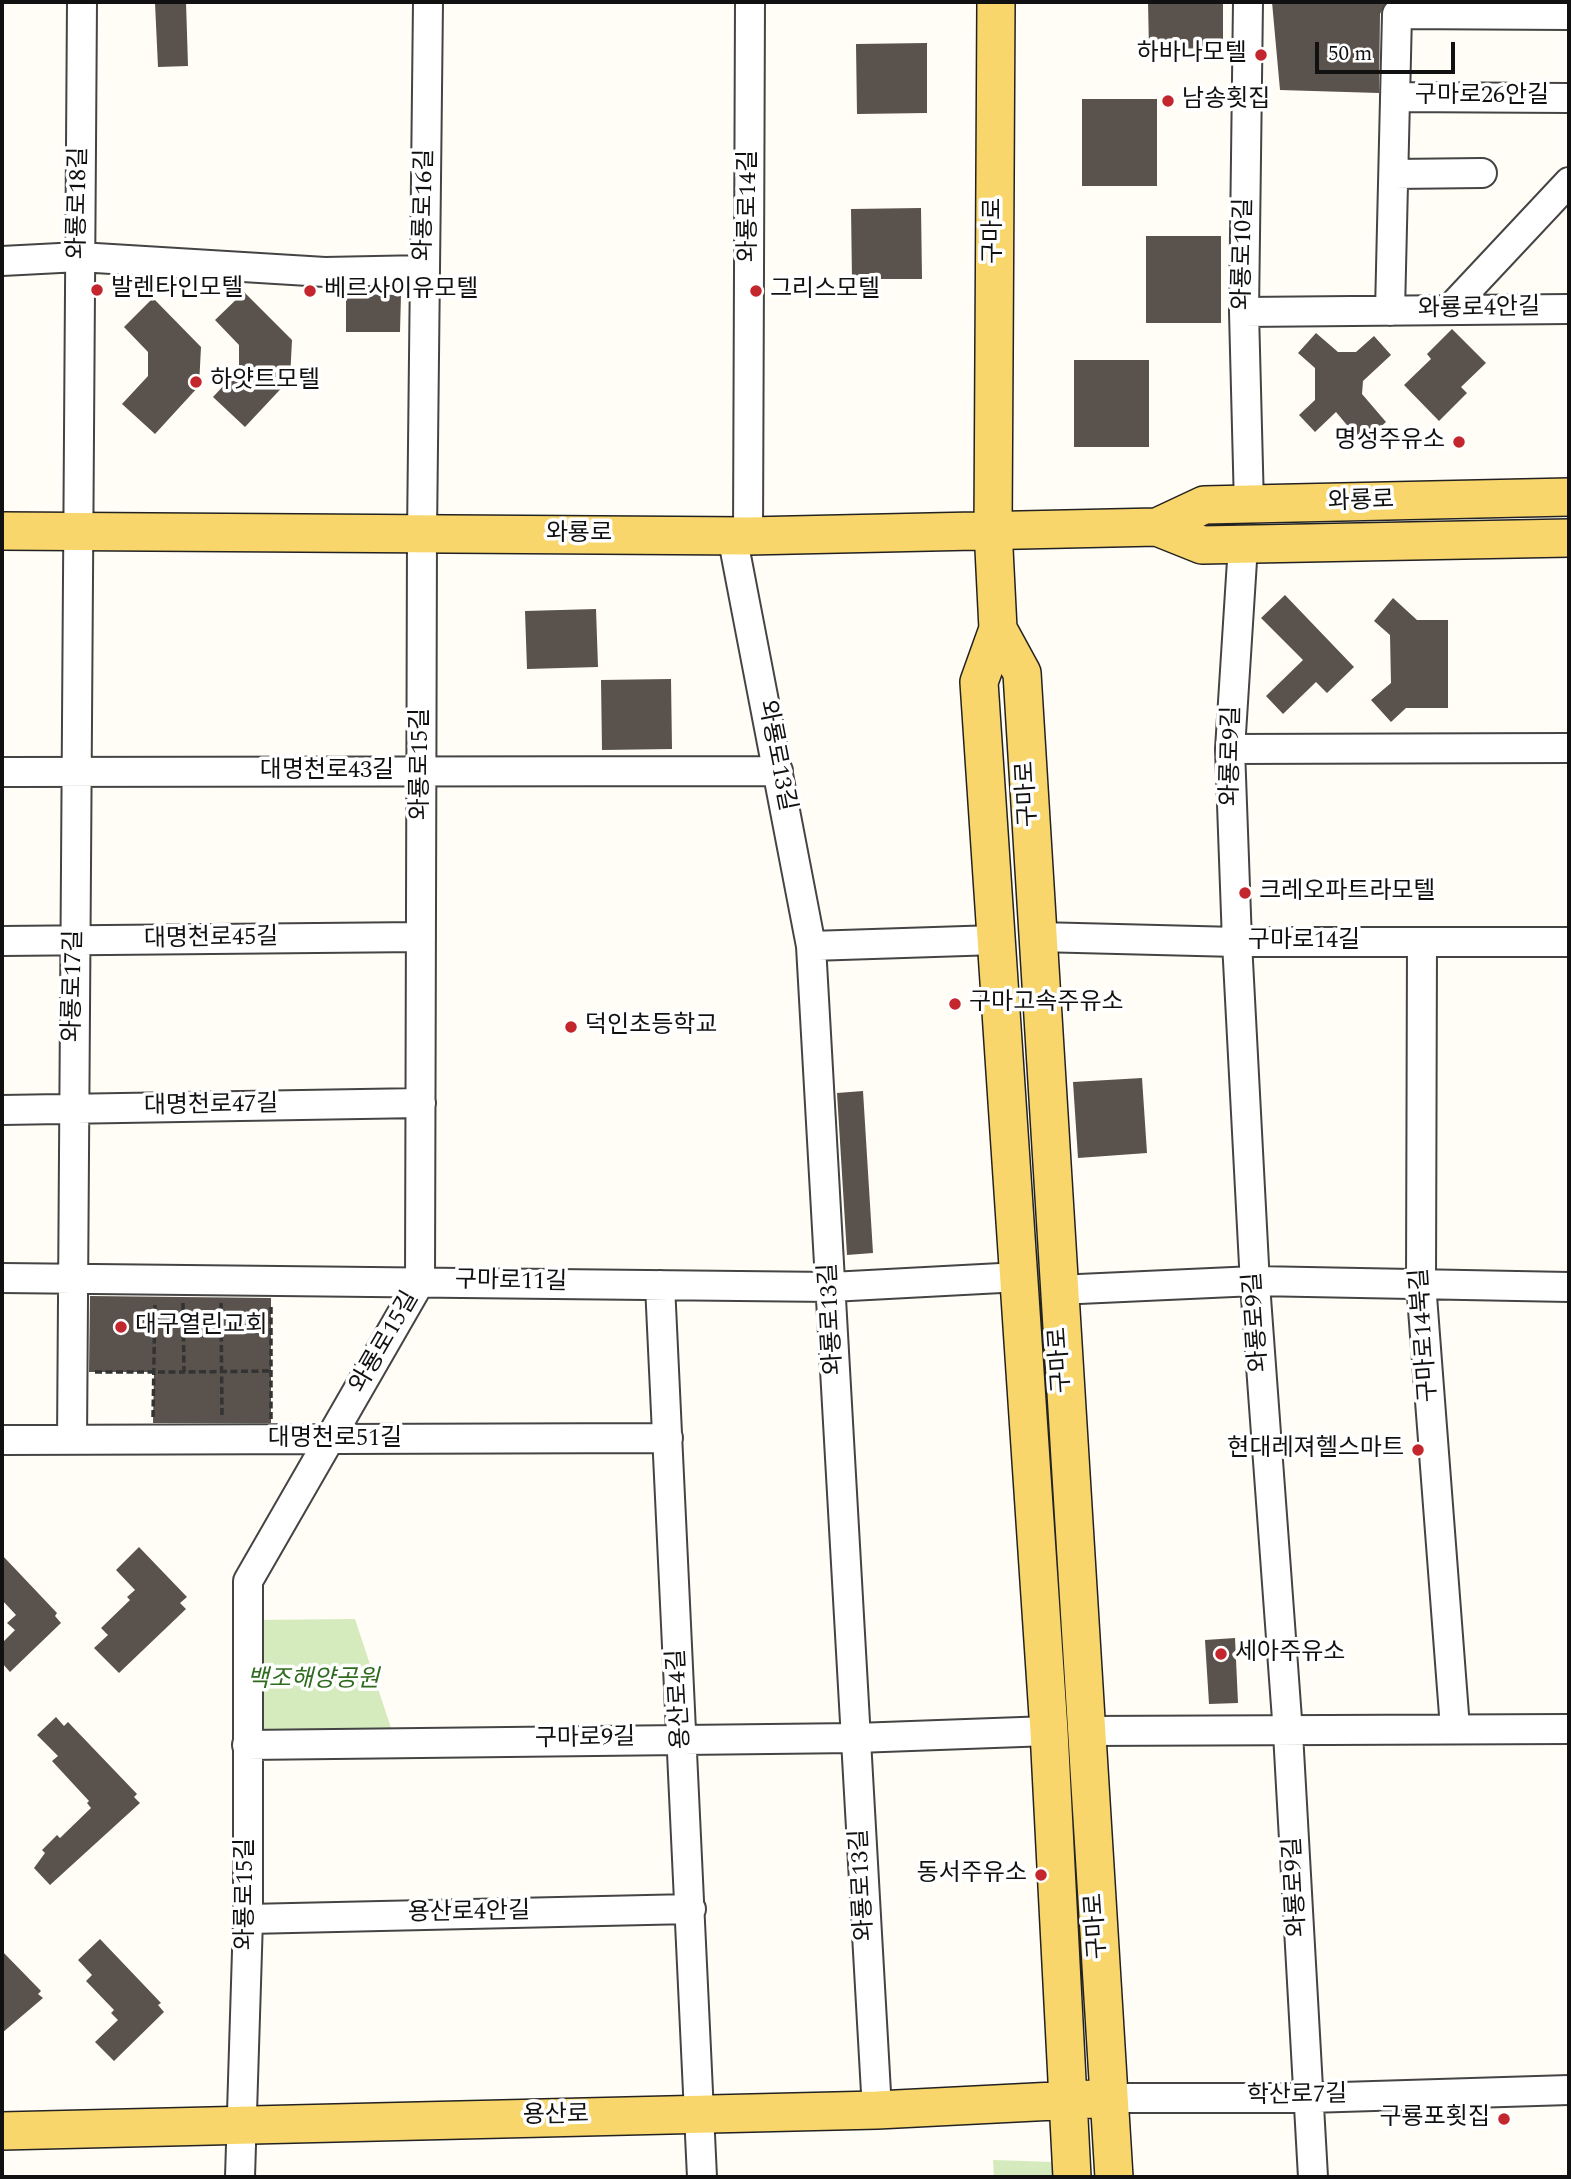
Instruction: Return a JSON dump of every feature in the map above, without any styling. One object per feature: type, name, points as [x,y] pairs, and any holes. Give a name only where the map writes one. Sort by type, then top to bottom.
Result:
[{"type":"main road","name":"구마로","points":[[996,2],[993,528],[998,629],[979,682],[1049,1731],[1073,2177]]},
{"type":"main road","name":"와룡로","points":[[1157,527],[1204,505],[1569,497]]},
{"type":"main road","name":"와룡로","points":[[2,531],[740,536],[993,528],[1157,527],[1202,545],[1569,538]]},
{"type":"main road","name":"구마로","points":[[998,629],[1022,673],[1057,1290],[1114,2177]]},
{"type":"main road","name":"용산로","points":[[2,2131],[877,2110],[1069,2099],[1110,2108]]},
{"type":"main road","points":[[1110,2108],[1134,2159],[1136,2177]]},
{"type":"street","name":"와룡로18길","points":[[77,531],[82,2]]},
{"type":"street","name":"와룡로16길","points":[[422,534],[428,2]]},
{"type":"street","name":"와룡로14길","points":[[740,536],[750,2]]},
{"type":"street","name":"와룡로10길","points":[[1248,2],[1244,312],[1249,506]]},
{"type":"street","name":"와룡로4안길","points":[[1390,311],[1397,14],[1569,15]]},
{"type":"street","name":"구마로26안길","points":[[1395,97],[1569,98]]},
{"type":"street","points":[[1394,174],[1482,173]]},
{"type":"street","points":[[1449,310],[1569,182]]},
{"type":"street","points":[[2,261],[79,257],[325,272],[425,270]]},
{"type":"street","name":"와룡로4안길","points":[[1244,312],[1569,309]]},
{"type":"street","name":"와룡로17길","points":[[72,1440],[77,531]]},
{"type":"street","name":"와룡로15길","points":[[240,2177],[248,1919],[248,1581],[420,1282],[422,534]]},
{"type":"street","name":"와룡로13길","points":[[740,536],[778,771],[811,946],[877,2110]]},
{"type":"street","name":"와룡로9길","points":[[1243,545],[1230,749],[1237,942],[1255,1281],[1288,1729],[1312,2177]]},
{"type":"street","points":[[1230,749],[1569,748]]},
{"type":"street","name":"대명천로43길","points":[[2,772],[778,771]]},
{"type":"street","name":"대명천로45길","points":[[2,941],[421,937]]},
{"type":"street","name":"구마로14길","points":[[1038,937],[1237,942],[1569,942]]},
{"type":"street","points":[[811,946],[996,940]]},
{"type":"street","name":"구마로14북길","points":[[1422,942],[1421,1283],[1455,1728]]},
{"type":"street","name":"대명천로47길","points":[[2,1110],[421,1104]]},
{"type":"street","name":"구마로11길","points":[[2,1278],[831,1287],[1020,1277]]},
{"type":"street","points":[[1057,1290],[1255,1281],[1569,1287]]},
{"type":"street","name":"용산로4길","points":[[660,1285],[702,2177]]},
{"type":"street","name":"대명천로51길","points":[[2,1440],[668,1438]]},
{"type":"street","points":[[1086,1731],[1569,1729]]},
{"type":"street","name":"구마로9길","points":[[247,1745],[856,1738],[1049,1731]]},
{"type":"street","name":"용산로4안길","points":[[248,1919],[691,1909]]},
{"type":"street","name":"학산로7길","points":[[1110,2108],[1309,2098],[1569,2090]]},
{"type":"path","points":[[169,1280],[184,1372]]},
{"type":"path","points":[[153,1440],[154,1372],[169,1280]]},
{"type":"path","points":[[221,1280],[222,1440]]},
{"type":"path","points":[[271,1281],[271,1440]]},
{"type":"path","points":[[72,1372],[271,1371]]},
{"type":"green space","name":"백조해양공원","points":[[355,1619],[394,1737],[253,1740],[253,1620]]},
{"type":"green space","points":[[993,2160],[1053,2162],[1053,2177],[994,2177]]},
{"type":"building","points":[[186,2],[188,66],[158,67],[155,3]]},
{"type":"building","points":[[1148,2],[1223,2],[1223,48],[1149,49]]},
{"type":"building","points":[[1272,2],[1386,2],[1380,14],[1379,93],[1280,90]]},
{"type":"building","points":[[927,43],[927,113],[857,114],[856,44]]},
{"type":"building","points":[[1082,99],[1157,99],[1157,186],[1082,186]]},
{"type":"building","points":[[921,208],[922,279],[852,279],[851,209]]},
{"type":"building","points":[[1146,236],[1221,236],[1221,323],[1146,323]]},
{"type":"building","points":[[244,292],[292,340],[290,379],[245,427],[213,397],[239,369],[239,345],[215,320]]},
{"type":"building","points":[[346,294],[401,295],[400,332],[346,332]]},
{"type":"building","points":[[153,298],[201,347],[199,386],[155,434],[122,404],[148,376],[148,352],[124,327]]},
{"type":"building","points":[[1452,329],[1486,363],[1461,387],[1467,393],[1439,421],[1404,385],[1431,359],[1427,354]]},
{"type":"building","points":[[1316,333],[1338,352],[1356,352],[1374,336],[1391,355],[1363,381],[1362,394],[1386,422],[1362,443],[1336,412],[1315,432],[1299,415],[1315,400],[1315,368],[1298,353]]},
{"type":"building","points":[[1074,360],[1149,360],[1149,447],[1074,447]]},
{"type":"building","points":[[1285,595],[1354,667],[1327,693],[1316,682],[1283,714],[1266,696],[1303,660],[1261,618]]},
{"type":"building","points":[[1393,598],[1417,620],[1448,620],[1448,708],[1406,708],[1391,722],[1371,700],[1391,683],[1390,635],[1374,621]]},
{"type":"building","points":[[596,609],[598,667],[527,669],[525,611]]},
{"type":"building","points":[[671,679],[672,749],[602,750],[601,680]]},
{"type":"building","points":[[1142,1078],[1147,1153],[1078,1158],[1073,1082]]},
{"type":"building","points":[[863,1091],[873,1253],[847,1255],[837,1093]]},
{"type":"building","points":[[90,1296],[271,1298],[271,1423],[153,1423],[154,1372],[89,1372]]},
{"type":"building","points":[[139,1547],[187,1597],[180,1603],[186,1609],[119,1673],[94,1648],[108,1635],[101,1628],[130,1600],[127,1597],[135,1590],[116,1570]]},
{"type":"building","points":[[2,1555],[57,1613],[55,1616],[61,1623],[10,1672],[2,1663],[2,1643],[15,1630],[7,1623],[16,1615],[2,1600]]},
{"type":"building","points":[[1235,1638],[1238,1703],[1209,1704],[1205,1640]]},
{"type":"building","points":[[56,1717],[64,1726],[68,1722],[137,1794],[134,1797],[140,1803],[50,1885],[34,1868],[45,1853],[42,1850],[57,1835],[60,1838],[91,1808],[87,1803],[89,1801],[52,1761],[58,1756],[37,1735]]},
{"type":"building","points":[[100,1939],[161,2003],[158,2005],[164,2012],[114,2061],[95,2042],[118,2020],[111,2013],[114,2010],[86,1981],[92,1975],[78,1960]]},
{"type":"building","points":[[2,1951],[41,1991],[38,1994],[43,1998],[2,2033]]},
{"type":"place","name":"하바나모텔","points":[[1261,55]]},
{"type":"place","name":"남송횟집","points":[[1168,101]]},
{"type":"place","name":"발렌타인모텔","points":[[97,290]]},
{"type":"place","name":"베르사이유모텔","points":[[310,291]]},
{"type":"place","name":"그리스모텔","points":[[756,291]]},
{"type":"place","name":"하얏트모텔","points":[[196,382]]},
{"type":"place","name":"명성주유소","points":[[1459,442]]},
{"type":"place","name":"크레오파트라모텔","points":[[1245,893]]},
{"type":"place","name":"구마고속주유소","points":[[955,1004]]},
{"type":"place","name":"덕인초등학교","points":[[571,1027]]},
{"type":"place","name":"대구열린교회","points":[[121,1327]]},
{"type":"place","name":"현대레져헬스마트","points":[[1418,1450]]},
{"type":"place","name":"세아주유소","points":[[1221,1654]]},
{"type":"place","name":"동서주유소","points":[[1041,1875]]},
{"type":"place","name":"구룡포횟집","points":[[1504,2119]]}]
